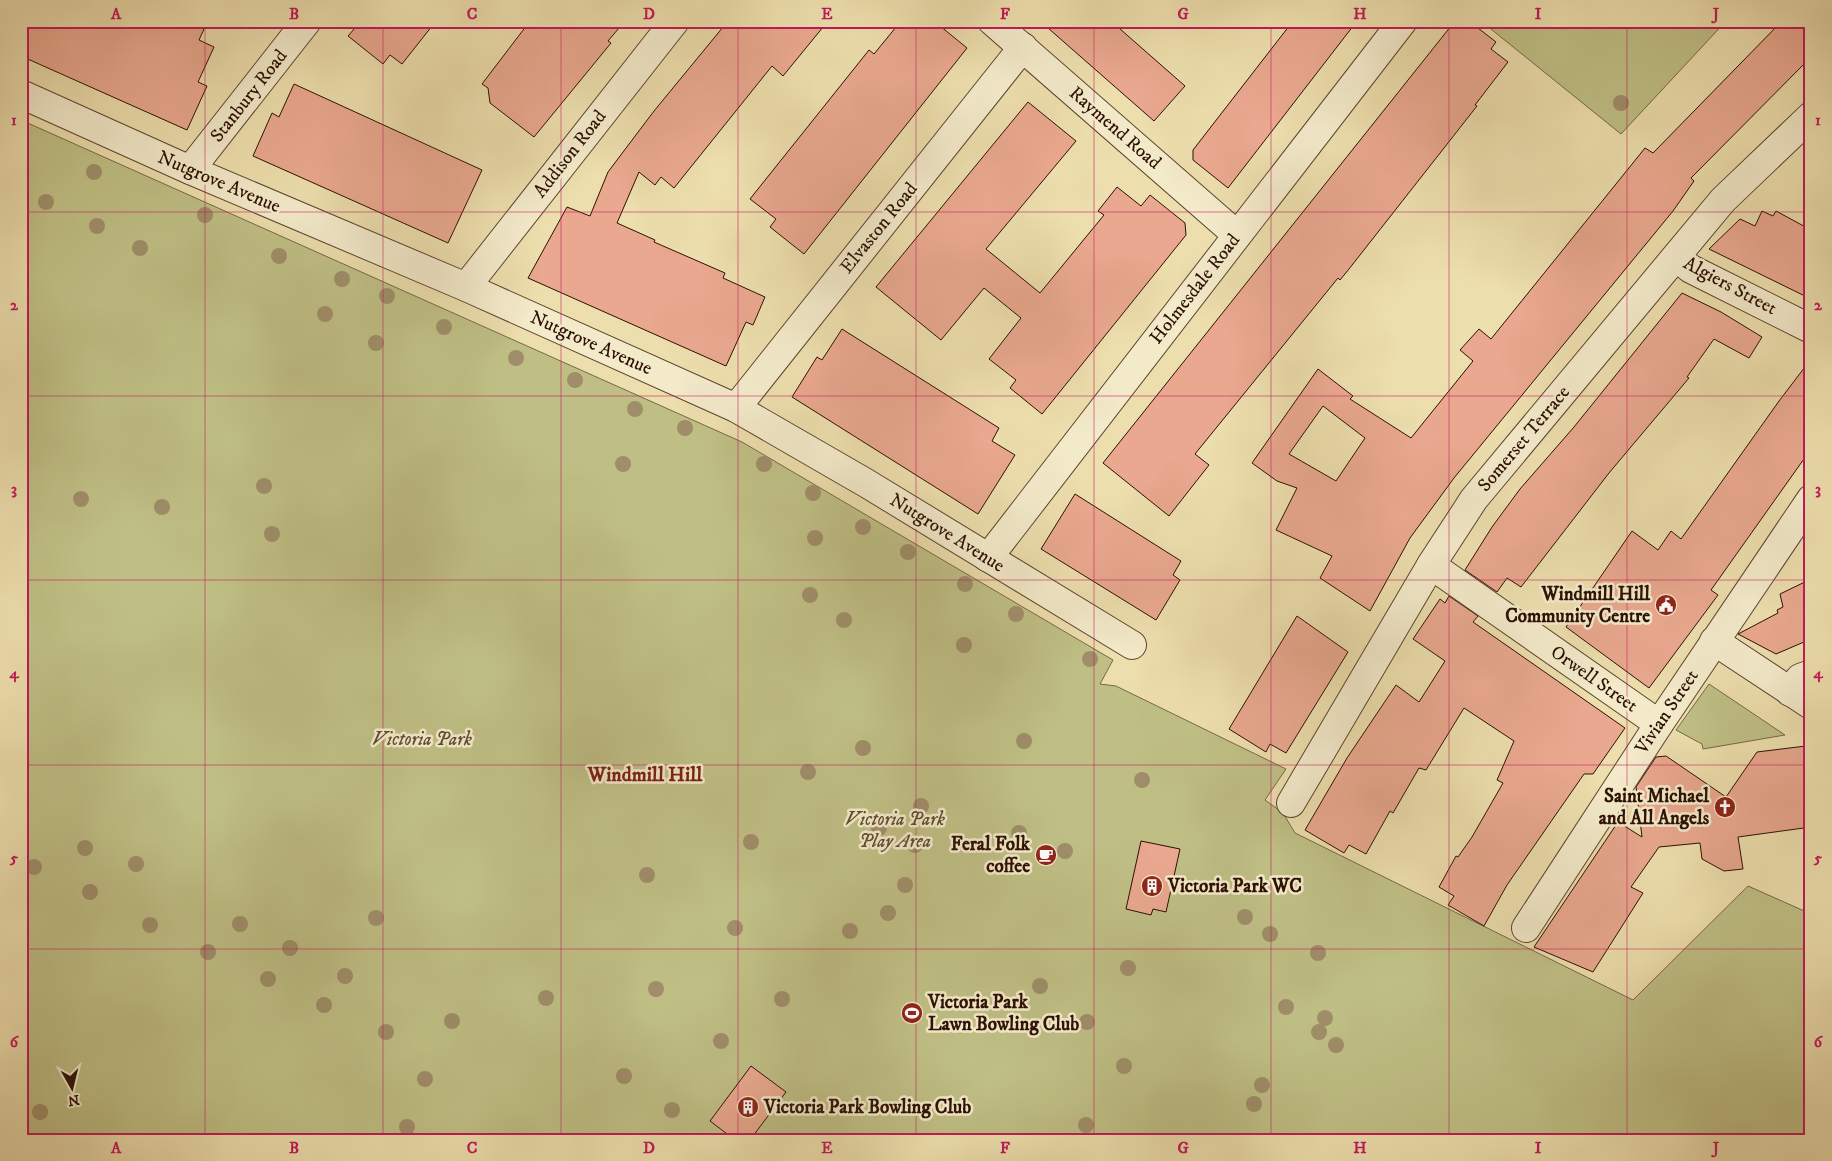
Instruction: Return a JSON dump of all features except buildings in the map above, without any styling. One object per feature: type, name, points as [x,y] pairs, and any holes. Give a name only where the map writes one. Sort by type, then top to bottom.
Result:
[{"type":"street","name":"Stanbury Road","points":[[190,170],[307,21]]},
{"type":"street","name":"Addison Road","points":[[466,287],[675,21]]},
{"type":"street","name":"Raymend Road","points":[[992,21],[1237,235]]},
{"type":"street","name":"Holmesdale Road","points":[[988,558],[1403,21]]},
{"type":"street","name":"Elvaston Road","points":[[736,408],[1023,47]]},
{"type":"street","name":"Nutgrove Avenue","points":[[21,94],[190,170],[466,287],[736,408],[1132,644]]},
{"type":"street","name":"Somerset Terrace","points":[[1291,803],[1431,565],[1474,499],[1723,200],[1811,116]]},
{"type":"street","name":"Algiers Street","points":[[1676,257],[1691,269],[1811,329]]},
{"type":"street","name":"Vivian Street","points":[[1526,928],[1714,641],[1811,499]]},
{"type":"street","name":"Orwell Street","points":[[1431,565],[1659,724]]},
{"type":"street","points":[[1714,641],[1800,698]]},
{"type":"street","points":[[1800,698],[1800,678],[1811,674]]},
{"type":"green space","points":[[1481,21],[1726,21],[1621,134]]},
{"type":"green space","name":"Victoria Park","points":[[21,120],[742,442],[1113,660],[1100,684],[1116,686],[1286,769],[1265,800],[1283,813],[1295,833],[1633,1000],[1748,886],[1811,914],[1811,1140],[21,1140]]},
{"type":"green space","points":[[1709,684],[1785,735],[1703,749],[1702,744],[1676,730]]},
{"type":"place","name":"Windmill Hill Community Centre","points":[[1666,605]]},
{"type":"place","name":"Saint Michael and All Angels","points":[[1725,807]]},
{"type":"place","name":"Feral Folk coffee","points":[[1046,855]]},
{"type":"place","name":"Victoria Park WC","points":[[1152,886]]},
{"type":"place","name":"Victoria Park Lawn Bowling Club","points":[[912,1013]]},
{"type":"place","name":"Victoria Park Bowling Club","points":[[748,1107]]},
{"type":"district","name":"Windmill Hill","points":[[645,775]]},
{"type":"park label","name":"Victoria Park Play Area","points":[[895,830]]}]
